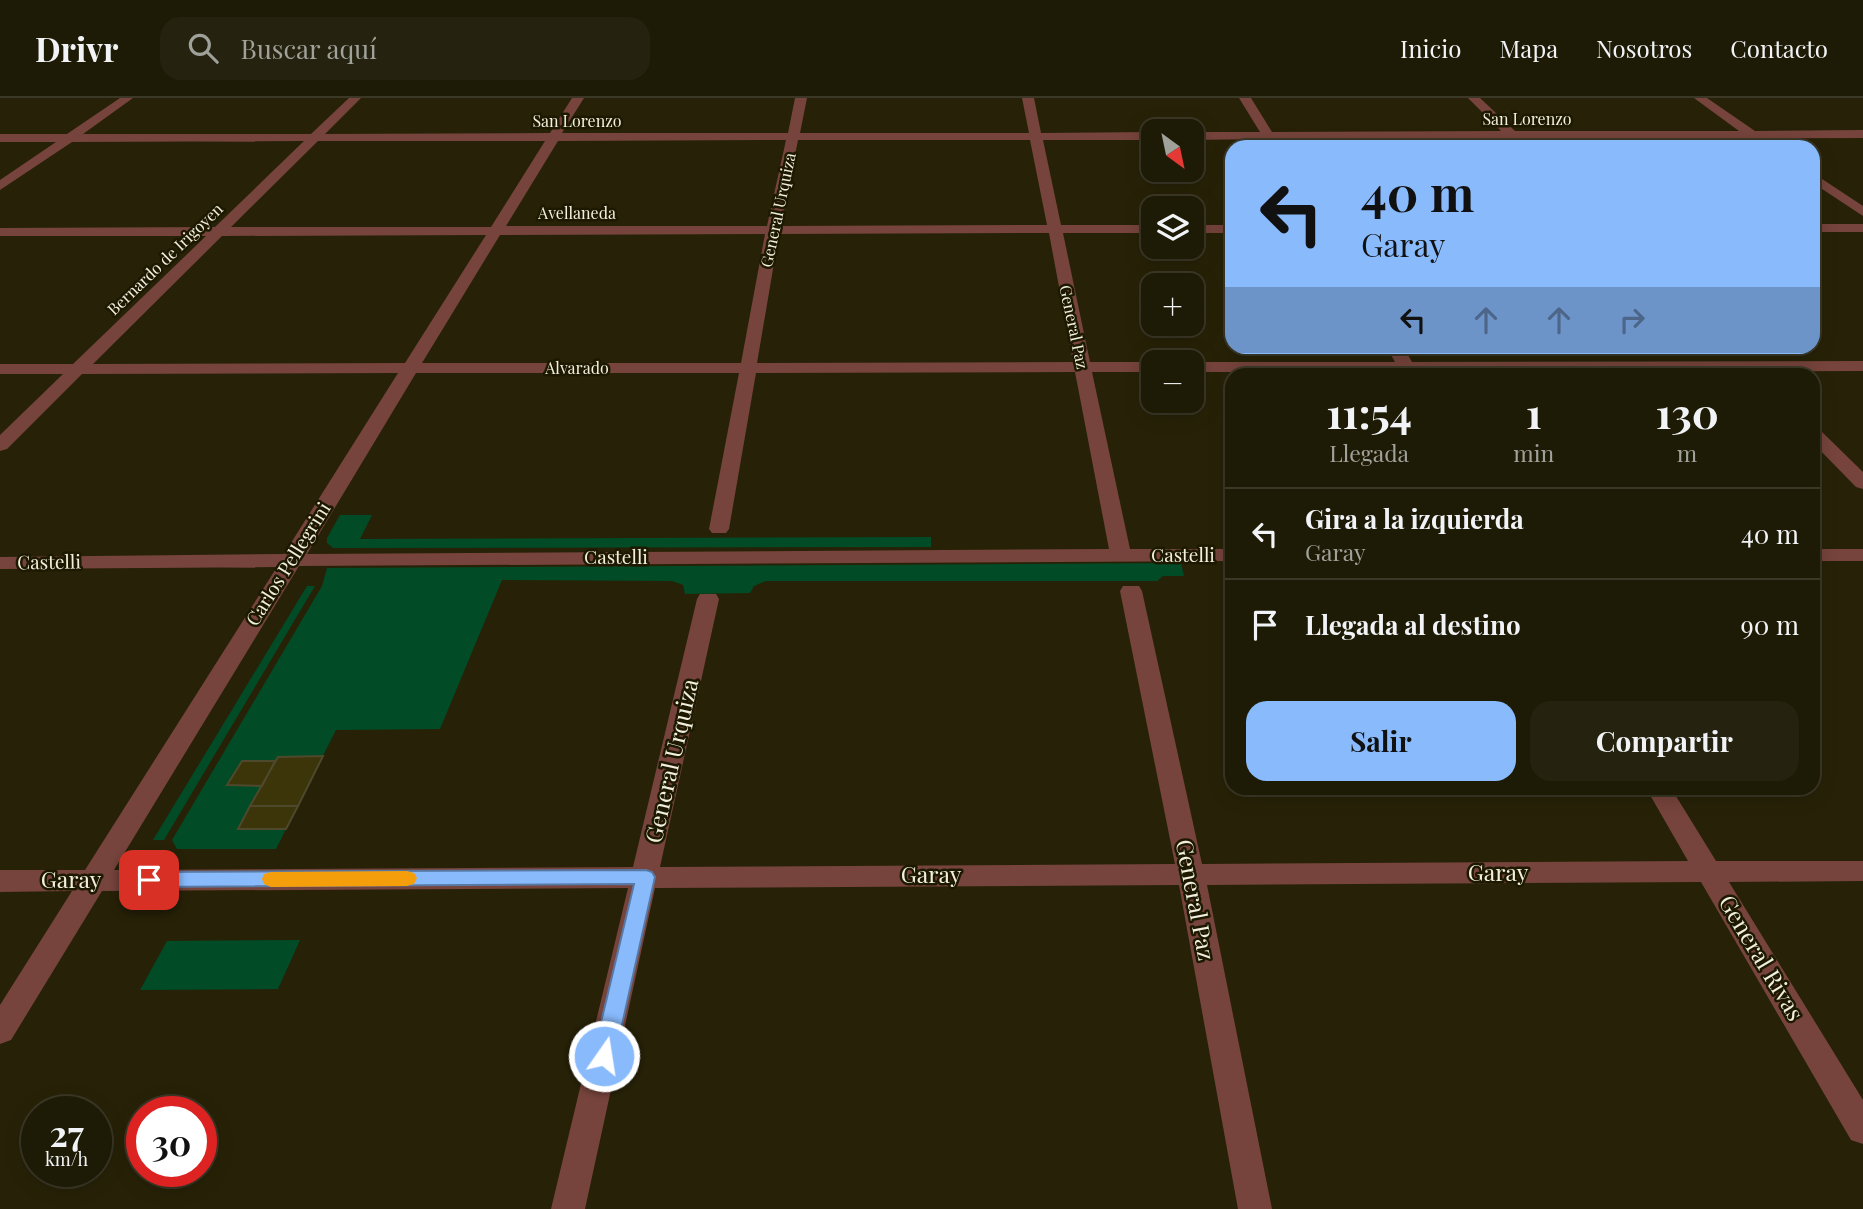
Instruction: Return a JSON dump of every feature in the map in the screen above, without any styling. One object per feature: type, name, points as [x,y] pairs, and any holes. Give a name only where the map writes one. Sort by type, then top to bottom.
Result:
[{"type":"street","points":[[0,186],[127,98]]},
{"type":"street","name":"Bernardo de Irigoyen","points":[[0,445],[355,98]]},
{"type":"street","name":"Carlos Pellegrini","points":[[0,1031],[578,98]]},
{"type":"street","name":"General Urquiza","points":[[719,529],[773,230],[801,98]]},
{"type":"street","name":"General Paz","points":[[1028,98],[1121,555]]},
{"type":"street","points":[[1245,98],[1271,140]]},
{"type":"street","points":[[1474,98],[1517,140]]},
{"type":"street","points":[[1700,98],[1760,140]]},
{"type":"street","name":"San Lorenzo","points":[[1204,136],[1863,134]]},
{"type":"street","name":"San Lorenzo","points":[[0,138],[1141,136]]},
{"type":"street","points":[[1820,182],[1863,212]]},
{"type":"street","points":[[1820,228],[1863,228]]},
{"type":"street","name":"Avellaneda","points":[[0,232],[1141,229]]},
{"type":"street","points":[[1204,229],[1225,229]]},
{"type":"street","points":[[1734,354],[1747,368]]},
{"type":"street","points":[[1806,368],[1863,366]]},
{"type":"street","name":"Alvarado","points":[[0,369],[1141,367]]},
{"type":"street","points":[[1204,367],[1246,368]]},
{"type":"street","points":[[1820,440],[1863,483]]},
{"type":"street","name":"Castelli","points":[[0,563],[1225,555]]},
{"type":"street","points":[[1820,555],[1863,555]]},
{"type":"street","name":"General Paz","points":[[1131,591],[1191,874],[1255,1209]]},
{"type":"street","name":"General Urquiza","points":[[568,1209],[708,599]]},
{"type":"street","name":"General Rivas","points":[[1662,795],[1863,1129]]},
{"type":"street","name":"Garay","points":[[0,881],[1863,871]]},
{"type":"green space","points":[[340,515],[372,515],[360,539],[931,537],[931,547],[333,548],[327,543],[327,538]]},
{"type":"green space","points":[[1181,563],[1184,576],[1163,576],[1157,581],[766,581],[754,586],[750,593],[685,594],[683,585],[672,581],[502,580],[440,729],[336,730],[276,849],[177,849],[172,840],[322,586],[327,568]]},
{"type":"green space","points":[[307,586],[315,586],[164,840],[153,840]]},
{"type":"green space","points":[[300,940],[278,989],[140,990],[167,941]]},
{"type":"building","points":[[323,756],[298,806],[250,806],[278,757]]},
{"type":"building","points":[[242,761],[275,761],[262,786],[227,785]]},
{"type":"building","points":[[250,806],[298,806],[286,829],[238,829]]},
{"type":"slow traffic","points":[[271,879],[407,878]]},
{"type":"route","points":[[149,880],[646,877],[604,1056]]}]
